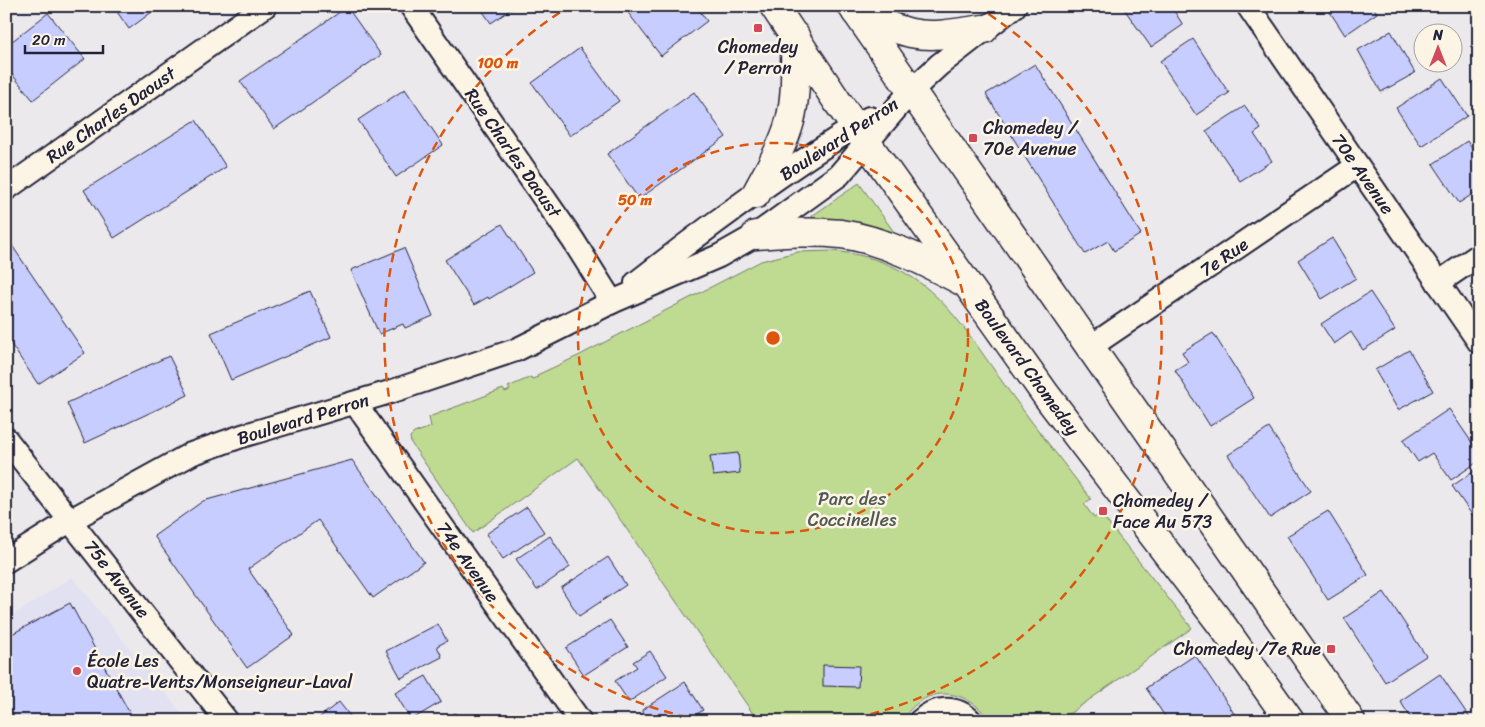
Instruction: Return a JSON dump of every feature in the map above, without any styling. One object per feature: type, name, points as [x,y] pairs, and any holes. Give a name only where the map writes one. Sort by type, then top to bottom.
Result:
[{"type":"street","name":"Rue Charles Daoust","points":[[6,189],[265,6]]},
{"type":"street","name":"Rue Charles Daoust","points":[[411,6],[568,232],[612,302]]},
{"type":"street","name":"Boulevard Chomedey","points":[[774,6],[861,135],[1062,416],[1224,628],[1290,721]]},
{"type":"street","points":[[912,91],[939,65],[1015,6]]},
{"type":"street","name":"70e Avenue","points":[[1248,6],[1479,342]]},
{"type":"street","points":[[854,9],[897,29],[912,33],[933,35],[984,29]]},
{"type":"street","points":[[854,9],[1352,721]]},
{"type":"street","points":[[756,194],[780,147],[790,119],[794,85],[795,36]]},
{"type":"street","name":"Boulevard Perron","points":[[6,561],[71,520],[191,454],[242,436],[354,403],[516,350],[612,302],[719,256],[756,235],[839,175],[861,135],[912,91]]},
{"type":"street","name":"Boulevard Perron","points":[[612,302],[704,231],[830,142],[861,135]]},
{"type":"street","name":"7e Rue","points":[[1090,347],[1357,166]]},
{"type":"street","points":[[756,235],[820,233],[855,237],[887,246],[966,282]]},
{"type":"street","points":[[1438,282],[1479,255]]},
{"type":"street","name":"74e Avenue","points":[[354,403],[580,721]]},
{"type":"street","name":"75e Avenue","points":[[6,439],[227,721]]},
{"type":"street","points":[[920,721],[935,711],[946,709],[958,711],[971,721]]},
{"type":"shaded area","name":"École Les Quatre-Vents/Monseigneur-Laval","points":[[72,577],[188,721],[6,721],[6,620]]},
{"type":"green space","points":[[859,183],[894,232],[891,235],[814,221],[812,216]]},
{"type":"green space","name":"Parc des Coccinelles","points":[[832,251],[866,257],[895,268],[920,282],[941,301],[959,322],[1023,411],[1091,499],[1084,504],[1094,518],[1101,514],[1192,628],[1059,721],[990,721],[970,701],[946,694],[933,695],[922,700],[911,709],[902,721],[758,721],[578,458],[473,533],[411,443],[410,437],[414,433],[431,427],[429,417],[503,389],[505,392],[510,390],[508,387],[531,377],[532,379],[538,377],[537,375],[578,356],[761,261],[797,252]]},
{"type":"building","points":[[113,6],[160,6],[129,29]]},
{"type":"building","points":[[479,6],[516,6],[491,23]]},
{"type":"building","points":[[623,6],[696,6],[707,21],[661,56]]},
{"type":"building","points":[[1122,6],[1171,6],[1183,25],[1151,47]]},
{"type":"building","points":[[1326,6],[1373,6],[1377,13],[1345,35]]},
{"type":"building","points":[[347,7],[381,55],[274,129],[240,81]]},
{"type":"building","points":[[48,13],[85,59],[33,100],[6,67],[6,46]]},
{"type":"building","points":[[1391,31],[1412,68],[1412,72],[1415,73],[1381,92],[1358,50]]},
{"type":"building","points":[[1193,39],[1229,93],[1196,115],[1160,61]]},
{"type":"building","points":[[580,48],[619,101],[570,136],[532,83]]},
{"type":"building","points":[[1035,64],[1141,234],[1114,251],[1108,241],[1085,254],[986,94]]},
{"type":"building","points":[[1442,78],[1467,116],[1421,146],[1396,108]]},
{"type":"building","points":[[405,89],[443,145],[396,177],[358,120]]},
{"type":"building","points":[[694,92],[726,137],[639,199],[607,154]]},
{"type":"building","points":[[1245,106],[1261,129],[1254,134],[1272,161],[1240,181],[1206,131]]},
{"type":"building","points":[[196,120],[226,167],[114,238],[84,190]]},
{"type":"building","points":[[1467,141],[1479,159],[1479,190],[1459,203],[1433,164]]},
{"type":"building","points":[[502,224],[533,272],[489,299],[488,297],[474,305],[445,260]]},
{"type":"building","points":[[1332,238],[1356,278],[1322,299],[1298,260]]},
{"type":"building","points":[[11,244],[85,353],[38,384],[6,337],[6,247]]},
{"type":"building","points":[[404,248],[433,316],[405,328],[403,324],[379,334],[351,270]]},
{"type":"building","points":[[310,291],[331,337],[231,380],[211,333]]},
{"type":"building","points":[[1370,292],[1395,330],[1363,350],[1351,332],[1334,344],[1321,324]]},
{"type":"building","points":[[1213,333],[1254,398],[1210,426],[1175,370],[1188,362],[1182,352]]},
{"type":"building","points":[[1409,350],[1433,391],[1398,410],[1375,370]]},
{"type":"building","points":[[169,356],[188,395],[85,443],[67,403]]},
{"type":"building","points":[[1449,409],[1479,453],[1479,461],[1451,480],[1432,453],[1418,462],[1403,440]]},
{"type":"building","points":[[1269,428],[1311,491],[1270,518],[1228,455]]},
{"type":"building","points":[[738,453],[740,473],[713,476],[710,456]]},
{"type":"building","points":[[352,460],[424,562],[373,598],[318,520],[248,569],[294,635],[247,668],[154,536],[203,501]]},
{"type":"building","points":[[1479,468],[1479,525],[1452,486]]},
{"type":"building","points":[[527,507],[544,532],[503,559],[486,534]]},
{"type":"building","points":[[1328,511],[1368,575],[1328,600],[1287,536]]},
{"type":"building","points":[[550,536],[570,567],[537,590],[516,559]]},
{"type":"building","points":[[608,557],[626,585],[579,616],[561,588]]},
{"type":"building","points":[[1384,592],[1426,656],[1385,682],[1344,618]]},
{"type":"building","name":"École Les Quatre-Vents/Monseigneur-Laval","points":[[70,603],[134,721],[6,721],[6,637]]},
{"type":"building","points":[[610,620],[628,647],[584,675],[566,648]]},
{"type":"building","points":[[438,624],[447,641],[437,646],[442,657],[401,678],[386,651]]},
{"type":"building","points":[[650,651],[667,676],[629,702],[615,681],[637,667],[633,662]]},
{"type":"building","points":[[1195,655],[1239,721],[1168,721],[1146,688]]},
{"type":"building","points":[[823,665],[859,666],[858,687],[823,686]]},
{"type":"building","points":[[1440,674],[1472,721],[1413,721],[1400,701]]},
{"type":"building","points":[[426,676],[441,702],[411,720],[395,693]]},
{"type":"building","points":[[685,682],[703,710],[687,721],[649,721],[642,710]]},
{"type":"building","points":[[339,702],[354,721],[315,721]]},
{"type":"building","points":[[455,713],[460,721],[444,721]]},
{"type":"place","name":"Chomedey / Perron","points":[[758,28]]},
{"type":"place","name":"Chomedey / 70e Avenue","points":[[973,138]]},
{"type":"place","name":"Chomedey / Face Au 573","points":[[1103,511]]},
{"type":"place","name":"Chomedey /7e Rue","points":[[1331,649]]},
{"type":"place","name":"École Les Quatre-Vents/Monseigneur-Laval","points":[[77,671]]}]
